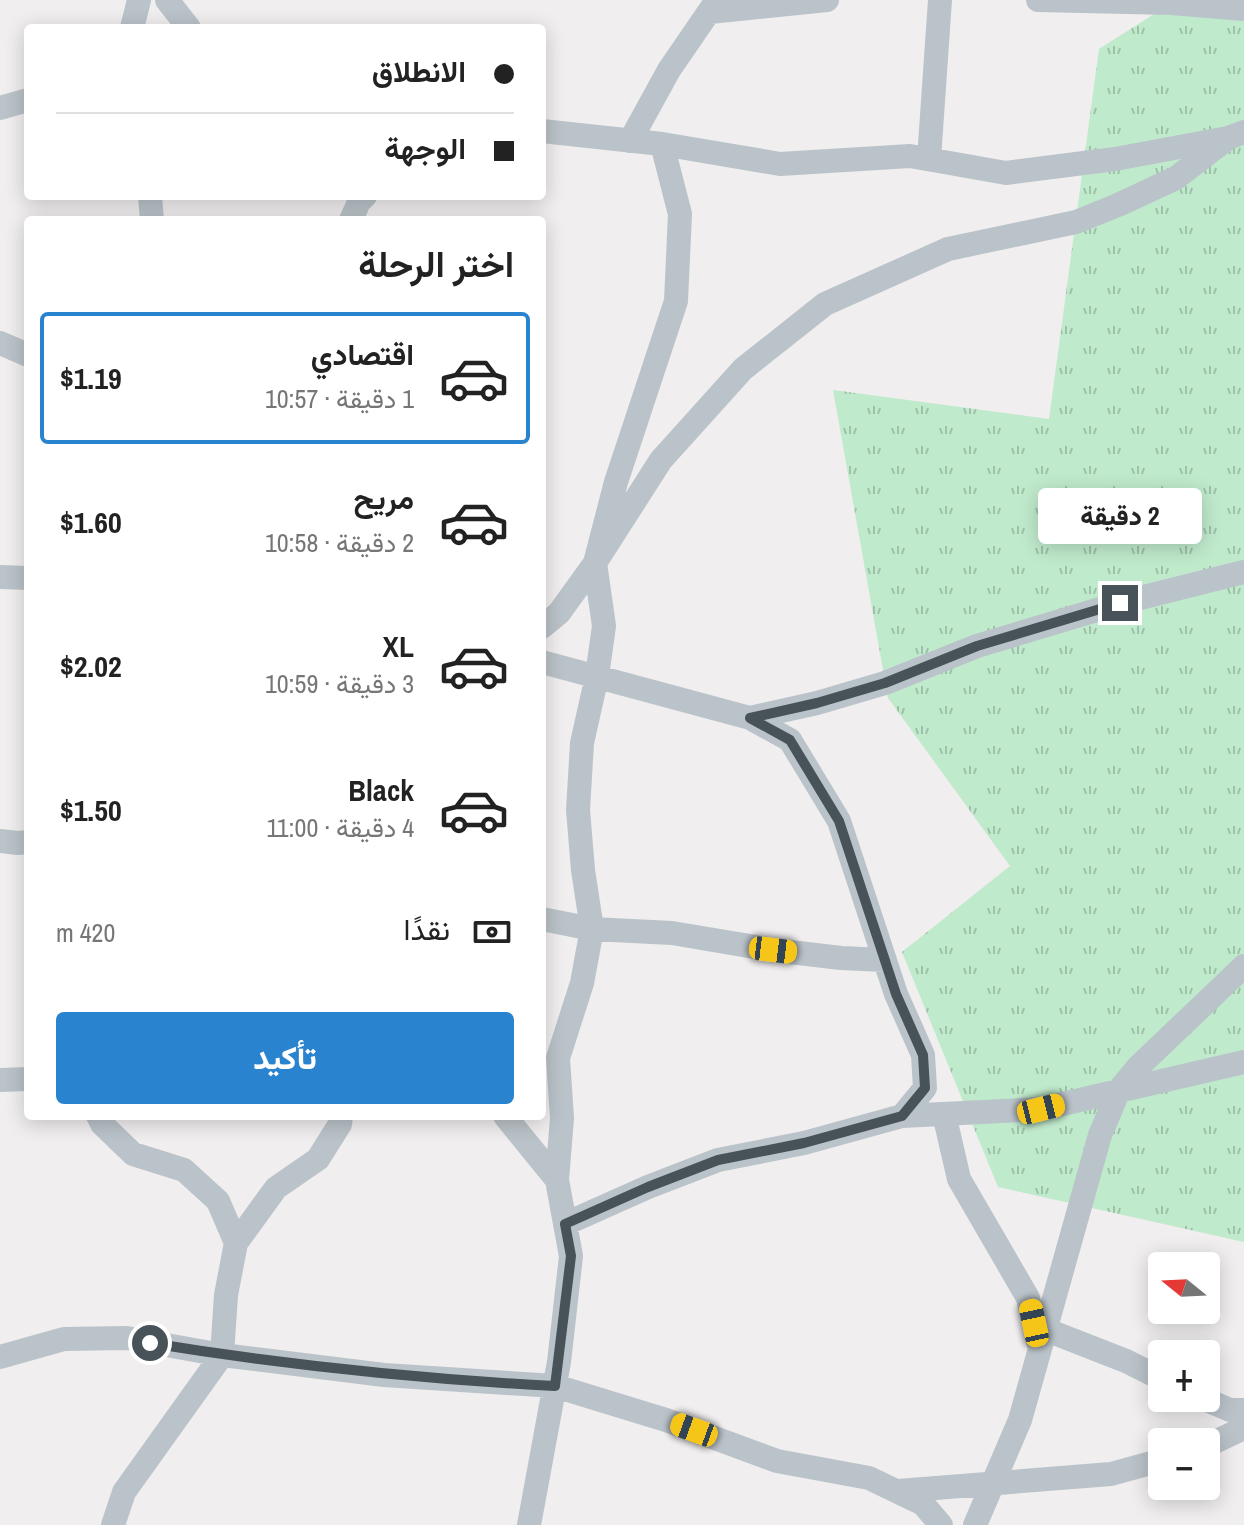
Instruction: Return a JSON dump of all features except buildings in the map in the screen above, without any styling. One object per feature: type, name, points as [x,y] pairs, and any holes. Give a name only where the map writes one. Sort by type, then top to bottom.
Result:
[{"type":"street","points":[[133,24],[139,0]]},
{"type":"street","points":[[167,0],[186,24]]},
{"type":"street","points":[[630,141],[669,70],[713,6],[827,0]]},
{"type":"street","points":[[929,159],[940,0]]},
{"type":"street","points":[[1038,0],[1171,3],[1244,9]]},
{"type":"street","points":[[0,108],[24,101]]},
{"type":"street","points":[[546,131],[662,144],[780,164],[910,156],[1006,173],[1115,159],[1236,135]]},
{"type":"street","points":[[546,624],[559,613],[595,563],[661,460],[743,369],[825,304],[948,249],[1076,222],[1118,205],[1176,178],[1236,135]]},
{"type":"street","points":[[529,1525],[555,1386],[571,1256],[557,1180],[562,1118],[558,1058],[582,983],[592,929],[578,810],[582,743],[604,626],[595,563],[621,468],[676,301],[680,214],[662,144]]},
{"type":"street","points":[[0,343],[24,353]]},
{"type":"street","points":[[750,718],[885,683],[977,646],[1120,603],[1244,572]]},
{"type":"street","points":[[0,577],[24,578]]},
{"type":"street","points":[[546,663],[750,718],[790,740],[839,821],[896,994],[923,1055],[925,1088],[902,1116]]},
{"type":"street","points":[[0,841],[24,842]]},
{"type":"street","points":[[546,920],[592,929],[672,933],[773,950],[885,960]]},
{"type":"street","points":[[975,1525],[1020,1420],[1100,1135],[1119,1090],[1137,1068],[1244,966]]},
{"type":"street","points":[[565,1224],[718,1160],[804,1143],[902,1116],[1041,1109],[1244,1062]]},
{"type":"street","points":[[0,1080],[24,1079]]},
{"type":"street","points":[[944,1114],[959,1179],[1028,1298],[1042,1339]]},
{"type":"street","points":[[100,1120],[133,1154],[184,1170],[218,1201],[236,1243]]},
{"type":"street","points":[[113,1525],[124,1492],[222,1355],[226,1295],[236,1243],[276,1188],[318,1159],[340,1120]]},
{"type":"street","points":[[508,1120],[557,1180]]},
{"type":"street","points":[[0,1357],[64,1339],[127,1338],[222,1355],[384,1375],[555,1386],[666,1420],[777,1461],[869,1478],[923,1504],[941,1525]]},
{"type":"street","points":[[1042,1339],[1126,1361],[1148,1372]]},
{"type":"street","points":[[1220,1406],[1230,1410],[1244,1410]]},
{"type":"street","points":[[1220,1439],[1244,1428]]},
{"type":"street","points":[[896,1491],[1111,1474],[1148,1464]]},
{"type":"green space","points":[[1176,0],[1244,0],[1244,1242],[998,1187],[902,952],[1010,866],[888,698],[833,390],[1049,419],[1099,49]]},
{"type":"route","points":[[150,1343],[384,1375],[555,1386],[571,1256],[565,1224],[718,1160],[804,1143],[902,1116],[925,1088],[923,1055],[896,994],[839,821],[790,740],[750,718],[885,683],[977,646],[1120,603]]}]
